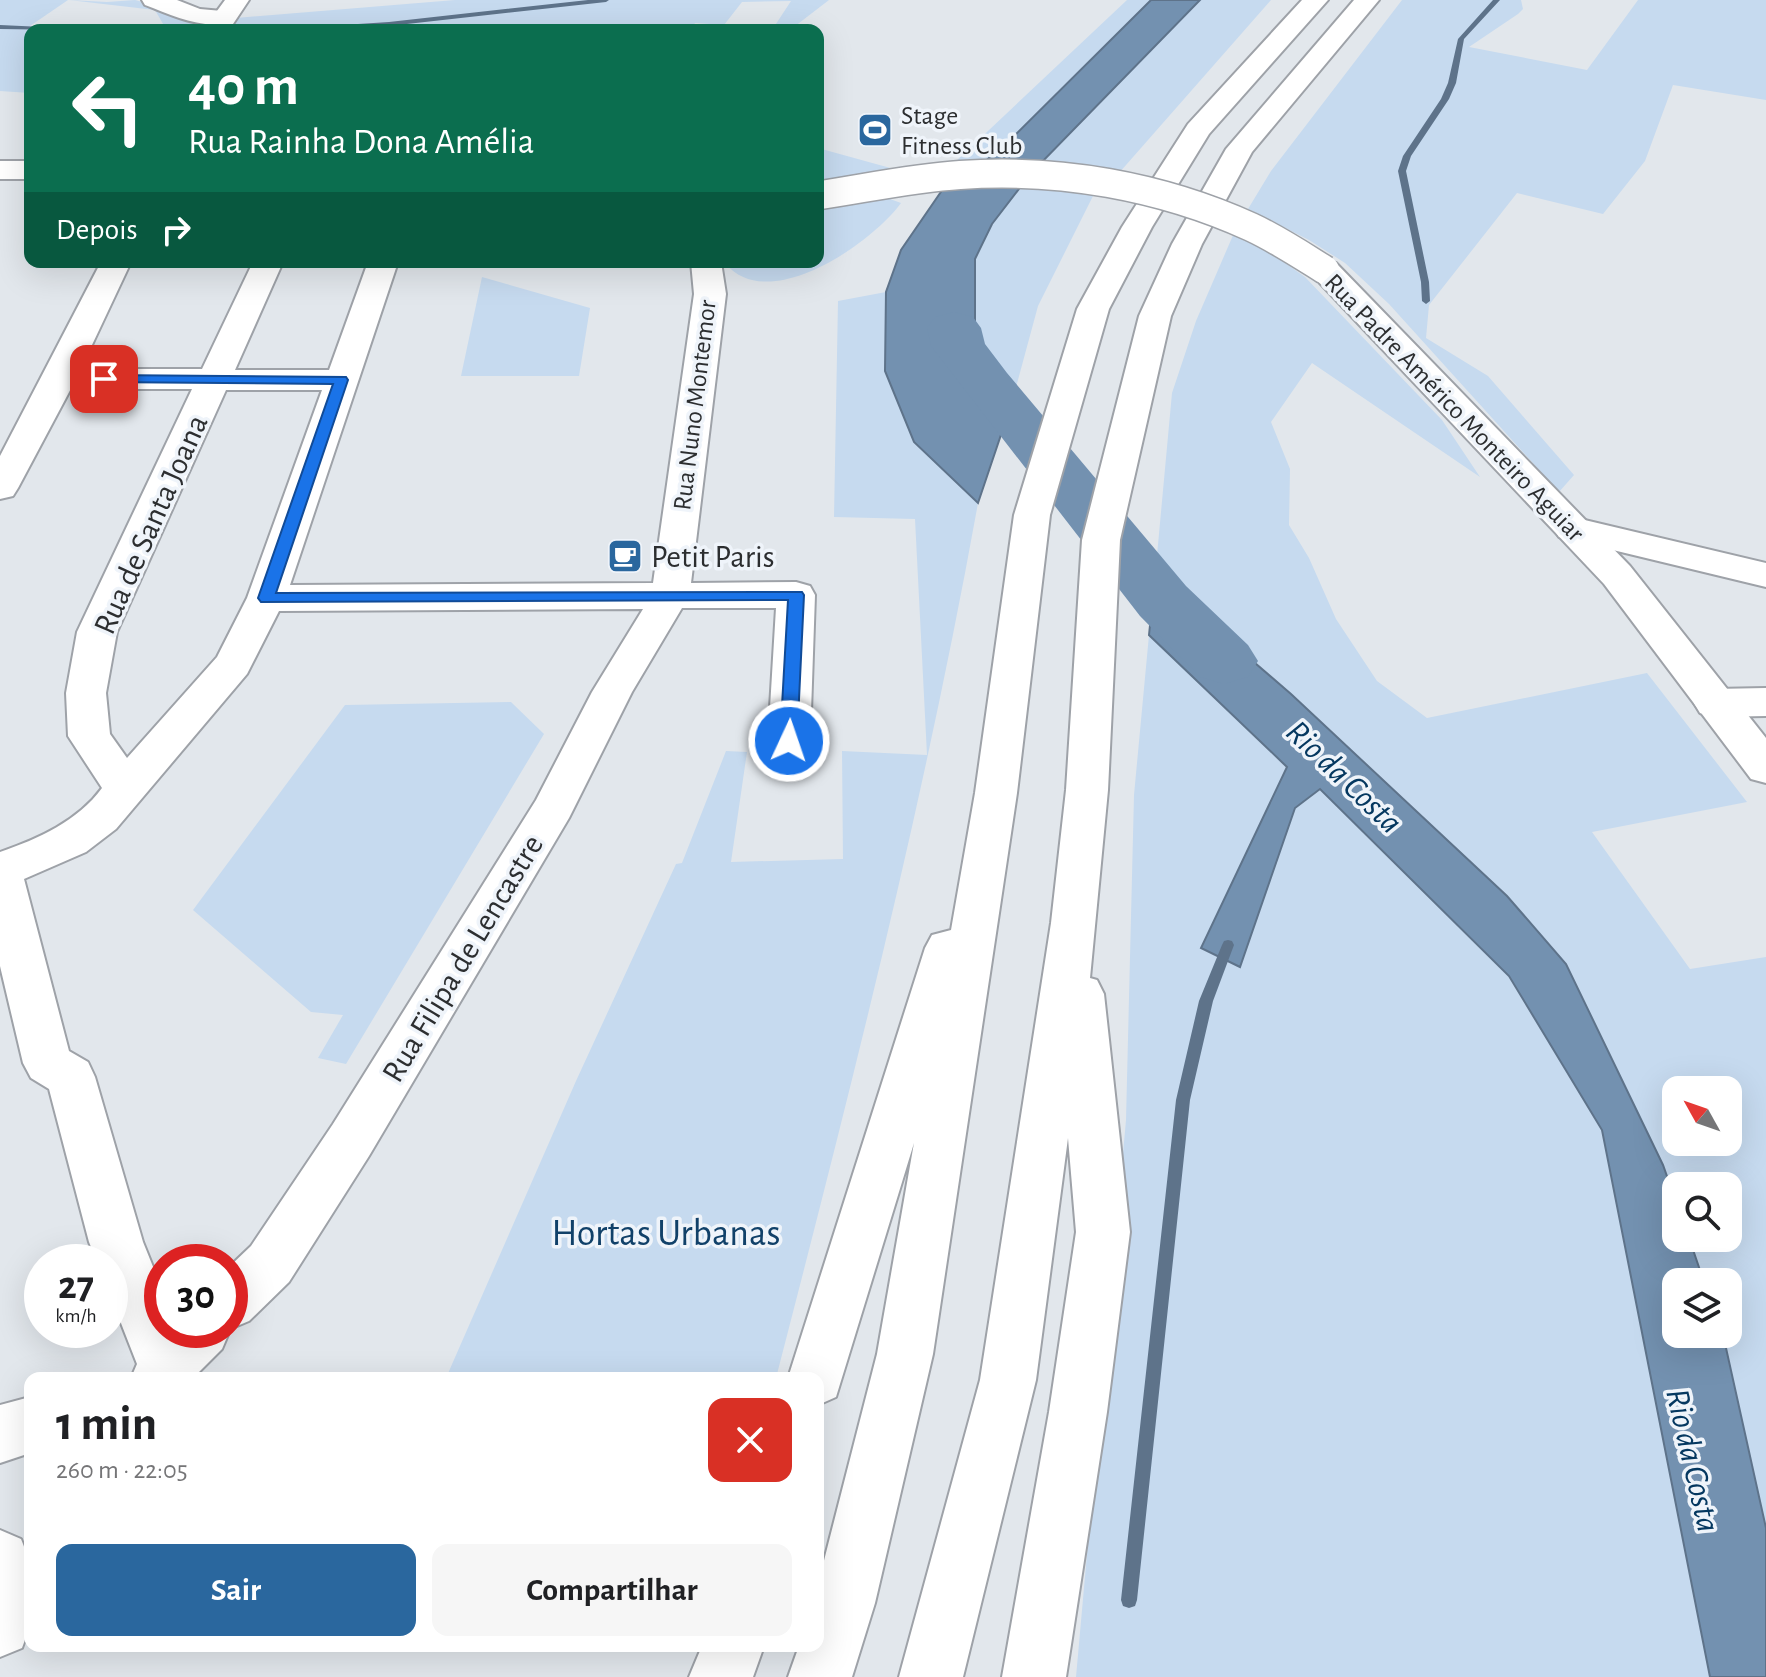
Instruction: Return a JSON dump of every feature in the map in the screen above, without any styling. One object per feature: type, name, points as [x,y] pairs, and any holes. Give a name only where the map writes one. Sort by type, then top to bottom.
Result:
[{"type":"main road","points":[[154,0],[197,16],[225,16]]},
{"type":"main road","points":[[820,1677],[844,1603],[905,1354],[996,787],[1032,515],[1093,309],[1137,227],[1198,130],[1316,0]]},
{"type":"main road","points":[[931,1677],[1008,1380],[1074,923],[1087,790],[1101,540],[1155,316],[1187,244],[1240,149],[1367,0]]},
{"type":"main road","points":[[0,170],[24,170]]},
{"type":"main road","name":"Rua Padre Américo Monteiro Aguiar","points":[[824,194],[934,177],[980,174],[1099,183],[1141,190],[1219,214],[1251,227],[1325,270],[1617,575],[1766,768]]},
{"type":"main road","points":[[0,488],[59,379],[113,268]]},
{"type":"main road","name":"Rua de Santa Joana","points":[[125,788],[89,736],[86,693],[97,632],[265,268]]},
{"type":"main road","points":[[167,1363],[116,1242],[70,1077],[48,1063],[0,872],[46,855],[114,807],[125,788],[233,664],[266,598],[381,268]]},
{"type":"main road","name":"Rua Nuno Montemor","points":[[670,596],[710,294],[707,268]]},
{"type":"main road","points":[[59,379],[341,380]]},
{"type":"main road","points":[[1572,529],[1766,575]]},
{"type":"main road","points":[[266,598],[796,595],[789,741]]},
{"type":"main road","name":"Rua Filipa de Lencastre","points":[[248,1285],[270,1264],[351,1140],[554,807],[612,692],[670,596]]},
{"type":"main road","points":[[1714,703],[1766,702]]},
{"type":"main road","points":[[818,1372],[996,787]]},
{"type":"main road","points":[[1034,1677],[1078,1412],[1103,1232],[1074,923]]},
{"type":"main road","points":[[0,1434],[24,1427]]},
{"type":"main road","points":[[721,1677],[731,1652]]},
{"type":"green space","points":[[0,0],[68,0],[33,24],[24,24],[24,93],[0,91]]},
{"type":"green space","points":[[69,0],[135,0],[208,20],[206,24],[163,24],[155,10]]},
{"type":"green space","points":[[455,0],[829,0],[798,24],[776,24],[791,1],[742,2],[725,24],[234,24],[236,18]]},
{"type":"green space","points":[[1127,0],[1151,0],[983,163],[954,163]]},
{"type":"green space","points":[[1200,0],[1271,0],[1119,173],[1040,164]]},
{"type":"green space","points":[[1402,0],[1521,0],[1523,9],[1518,14],[1469,47],[1587,70],[1638,0],[1766,0],[1766,100],[1673,85],[1645,161],[1603,214],[1517,193],[1429,305],[1426,338],[1488,376],[1574,475],[1559,492],[1389,304],[1345,263],[1309,240],[1248,209],[1271,171]]},
{"type":"green space","points":[[824,150],[894,169],[824,181]]},
{"type":"green space","points":[[1022,185],[1095,192],[1038,306],[1012,402],[975,340],[975,259],[992,224]]},
{"type":"green space","points":[[879,195],[901,203],[867,237],[824,265],[824,206]]},
{"type":"green space","points":[[1234,233],[1305,277],[1442,420],[1480,477],[1312,363],[1271,422],[1290,469],[1289,525],[1309,558],[1336,619],[1377,681],[1427,718],[1647,673],[1747,802],[1592,832],[1690,969],[1766,957],[1766,1528],[1726,1348],[1742,1348],[1742,1268],[1662,1268],[1662,1337],[1643,1337],[1710,1677],[1076,1677],[1126,1120],[1134,795],[1149,635],[1287,767],[1201,948],[1240,966],[1295,808],[1320,789],[1509,976],[1602,1130],[1566,964],[1507,896],[1291,694],[1155,577],[1172,393],[1196,321]]},
{"type":"green space","points":[[731,268],[819,268],[793,278],[767,282],[745,278]]},
{"type":"green space","points":[[482,277],[590,308],[579,376],[461,376]]},
{"type":"green space","name":"Hortas Urbanas","points":[[886,292],[885,371],[914,442],[978,503],[935,723],[911,833],[778,1372],[449,1372],[576,1081],[676,864],[682,863],[726,751],[747,752],[731,862],[843,859],[842,751],[927,755],[915,519],[834,517],[838,301]]},
{"type":"green space","points":[[511,702],[544,734],[346,1064],[318,1058],[343,1015],[311,1012],[193,910],[345,705]]},
{"type":"water","points":[[1151,0],[1200,0],[1040,164],[983,163],[1008,142]]},
{"type":"water","points":[[1022,185],[992,224],[975,259],[975,340],[1012,402],[978,503],[914,442],[885,371],[886,292],[901,250],[945,186]]},
{"type":"water","points":[[1155,577],[1291,694],[1507,896],[1566,964],[1665,1172],[1662,1172],[1662,1252],[1694,1252],[1699,1268],[1662,1268],[1662,1348],[1726,1348],[1766,1528],[1766,1677],[1710,1677],[1602,1130],[1509,976],[1320,789],[1295,808],[1240,967],[1201,948],[1287,767],[1149,635]]},
{"type":"waterway","points":[[389,24],[606,0]]},
{"type":"waterway","points":[[1426,301],[1425,282],[1402,171],[1407,156],[1445,99],[1452,83],[1461,39],[1497,0]]},
{"type":"waterway","points":[[0,27],[24,28]]},
{"type":"waterway","name":"Rio da Costa","points":[[954,328],[958,346],[987,385],[1163,601],[1224,661]]},
{"type":"waterway","points":[[1129,1600],[1183,1100],[1206,1001],[1228,945]]},
{"type":"place","name":"Stage Fitness Club","points":[[875,130]]},
{"type":"place","name":"Petit Paris","points":[[625,556]]},
{"type":"route","points":[[104,379],[341,380],[266,598],[796,595],[789,741]]}]
